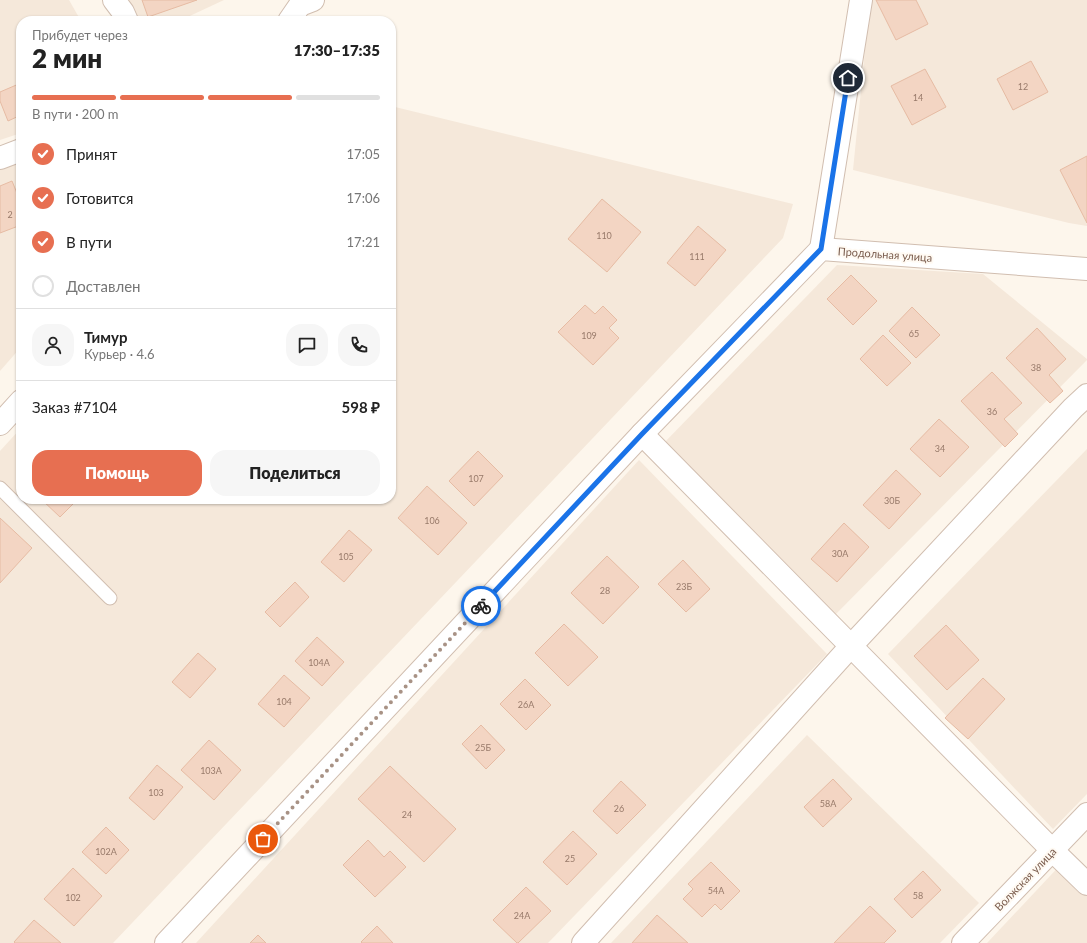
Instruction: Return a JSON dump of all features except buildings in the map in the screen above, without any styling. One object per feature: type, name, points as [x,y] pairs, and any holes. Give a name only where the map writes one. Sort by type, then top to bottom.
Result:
[{"type":"street","points":[[114,0],[125,16]]},
{"type":"street","points":[[292,16],[300,5],[313,0]]},
{"type":"street","points":[[166,943],[642,434],[821,249],[861,0]]},
{"type":"street","points":[[0,158],[16,152]]},
{"type":"street","name":"Продольная улица","points":[[821,249],[1087,269]]},
{"type":"street","points":[[583,943],[851,646],[1087,395]]},
{"type":"street","points":[[0,424],[16,406]]},
{"type":"street","points":[[642,434],[1087,884]]},
{"type":"street","name":"Волжская улица","points":[[963,943],[1087,814]]},
{"type":"lane","points":[[0,488],[110,598]]},
{"type":"shaded area","points":[[0,0],[69,0],[78,16],[16,16],[16,135],[0,140]]},
{"type":"shaded area","points":[[127,0],[224,0],[190,16],[133,16]]},
{"type":"shaded area","points":[[870,0],[1087,0],[1087,226],[1069,223],[853,170]]},
{"type":"shaded area","points":[[396,107],[793,204],[783,238],[113,943],[0,943],[0,451],[16,433],[16,504],[396,504]]},
{"type":"shaded area","points":[[16,158],[16,353],[0,371],[0,164]]},
{"type":"shaded area","points":[[837,265],[983,274],[1087,360],[835,615],[662,445]]},
{"type":"shaded area","points":[[1087,449],[1087,794],[1053,829],[888,654]]},
{"type":"shaded area","points":[[639,460],[827,654],[548,943],[196,943]]},
{"type":"shaded area","points":[[807,735],[979,903],[940,943],[611,943]]},
{"type":"shaded area","points":[[1065,860],[1087,884],[1087,943],[987,943]]},
{"type":"way so far","points":[[263,839],[481,606]]},
{"type":"route","points":[[481,606],[642,434],[821,249],[848,78]]}]
